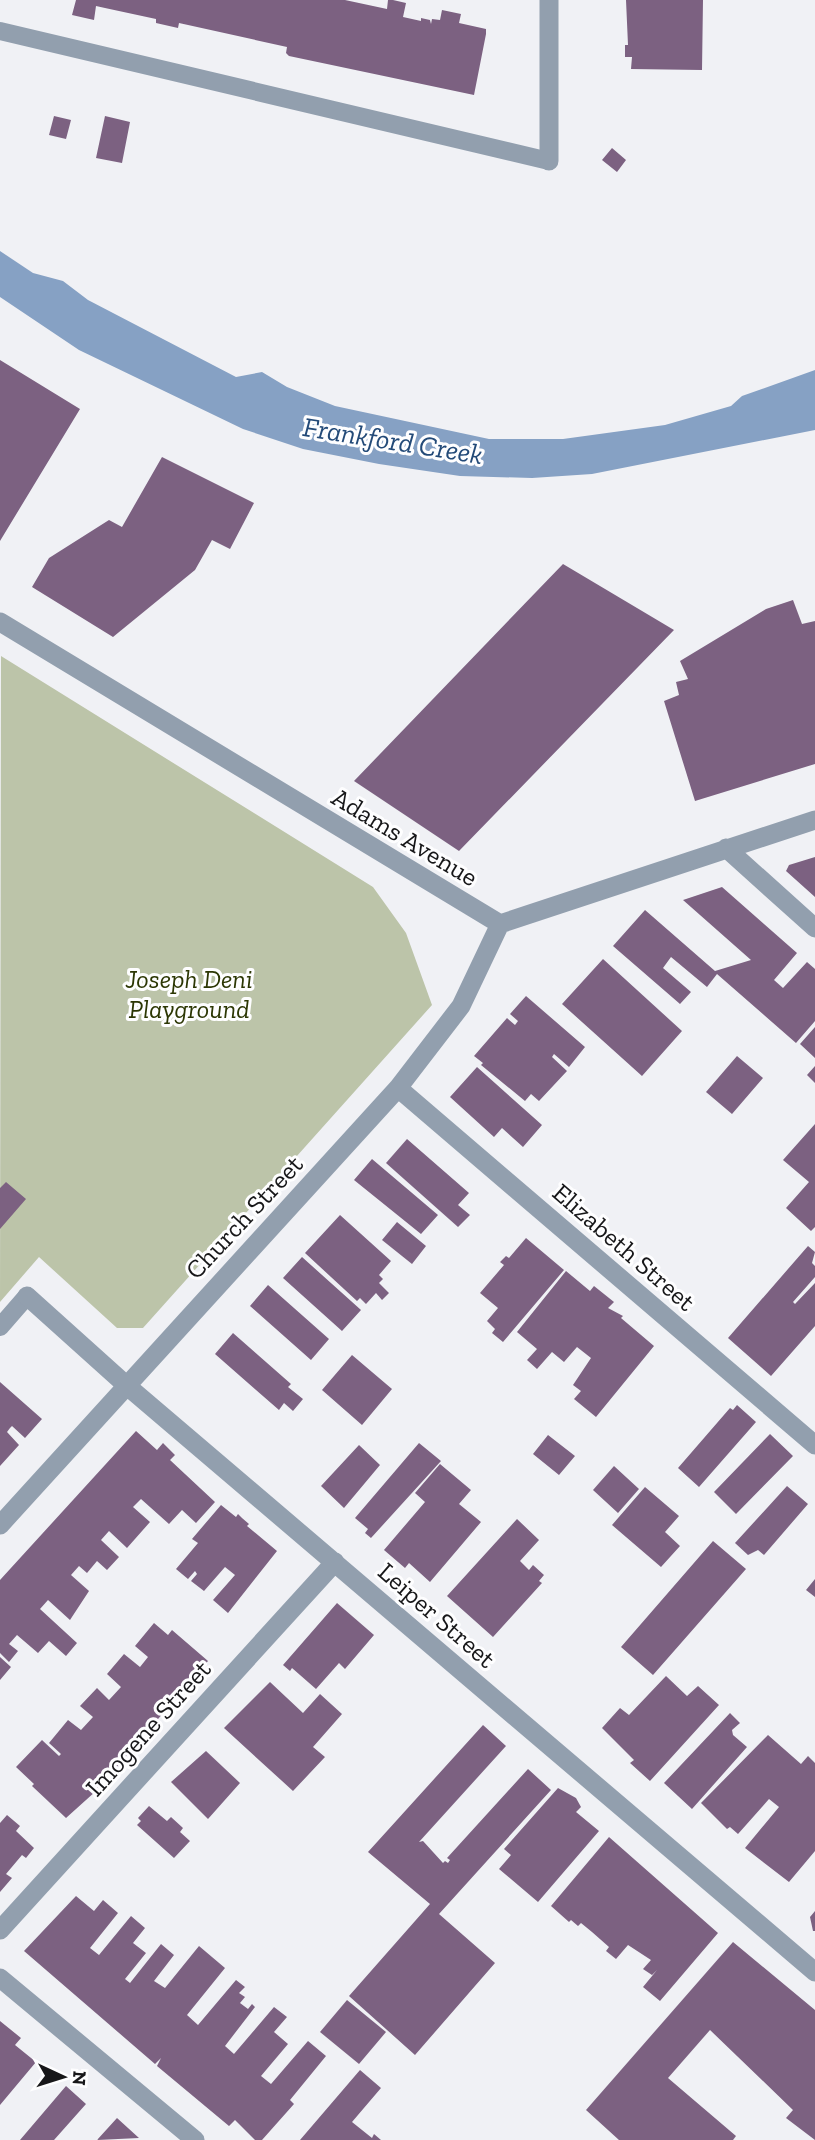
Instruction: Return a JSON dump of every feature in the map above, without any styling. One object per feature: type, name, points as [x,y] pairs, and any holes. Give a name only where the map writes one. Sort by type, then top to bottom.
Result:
[{"type":"street","points":[[549,0],[549,161]]},
{"type":"street","name":"Adams Avenue","points":[[0,622],[500,924]]},
{"type":"street","points":[[500,924],[815,820]]},
{"type":"street","points":[[726,848],[815,928]]},
{"type":"street","name":"Church Street","points":[[0,1525],[398,1088],[461,1006],[500,924]]},
{"type":"street","name":"Elizabeth Street","points":[[398,1088],[815,1445]]},
{"type":"street","name":"Leiper Street","points":[[27,1296],[126,1385],[815,1972]]},
{"type":"street","name":"Imogene Street","points":[[0,1930],[335,1562]]},
{"type":"street","points":[[0,1978],[195,2140]]},
{"type":"lane","points":[[0,32],[549,161]]},
{"type":"lane","points":[[0,1326],[27,1296]]},
{"type":"green space","name":"Joseph Deni Playground","points":[[1,656],[373,887],[406,933],[432,1005],[143,1328],[117,1328],[39,1257],[0,1302]]},
{"type":"water","name":"Frankford Creek","points":[[0,251],[33,273],[63,281],[88,300],[236,377],[262,372],[287,387],[335,406],[489,439],[563,439],[665,425],[731,406],[742,396],[815,370],[815,430],[592,474],[532,478],[460,476],[303,449],[243,429],[79,350],[0,297]]},
{"type":"building","points":[[76,0],[345,0],[387,9],[388,0],[393,0],[406,3],[403,17],[430,20],[431,24],[432,19],[440,20],[442,10],[461,14],[459,23],[486,29],[486,34],[474,95],[289,56],[286,53],[287,47],[179,23],[178,28],[156,23],[156,19],[96,6],[94,20],[72,15]]},
{"type":"building","points":[[626,0],[703,0],[702,70],[631,69],[632,57],[625,57],[625,45],[628,45]]},
{"type":"building","points":[[54,116],[71,120],[66,139],[49,135]]},
{"type":"building","points":[[105,116],[130,122],[122,163],[96,158]]},
{"type":"building","points":[[612,148],[626,160],[617,172],[602,160]]},
{"type":"building","points":[[0,360],[80,409],[0,541]]},
{"type":"building","points":[[162,457],[254,503],[230,549],[212,540],[195,570],[113,637],[32,587],[49,558],[109,520],[122,527]]},
{"type":"building","points":[[563,564],[674,630],[459,851],[354,781]]},
{"type":"building","points":[[793,600],[802,624],[815,621],[815,764],[695,801],[664,701],[679,695],[676,682],[688,679],[680,661],[766,609]]},
{"type":"building","points":[[815,857],[815,897],[786,871],[789,865]]},
{"type":"building","points":[[722,887],[797,953],[774,980],[783,988],[807,962],[815,969],[815,1021],[796,1043],[717,974],[707,987],[671,957],[663,968],[691,992],[680,1004],[613,946],[645,910],[715,971],[751,960],[683,900]]},
{"type":"building","points":[[603,959],[682,1031],[642,1076],[562,1004]]},
{"type":"building","points":[[526,996],[585,1047],[569,1067],[554,1054],[552,1057],[567,1071],[539,1101],[531,1094],[525,1101],[481,1065],[483,1063],[474,1056],[507,1018],[515,1025],[518,1021],[510,1014]]},
{"type":"building","points":[[815,1027],[815,1058],[800,1044]]},
{"type":"building","points":[[737,1056],[763,1078],[732,1114],[706,1092]]},
{"type":"building","points":[[815,1066],[815,1083],[807,1075]]},
{"type":"building","points":[[477,1067],[542,1125],[523,1147],[502,1128],[494,1137],[450,1097]]},
{"type":"building","points":[[815,1124],[815,1227],[811,1231],[786,1208],[809,1182],[783,1160]]},
{"type":"building","points":[[407,1139],[469,1193],[458,1205],[470,1215],[458,1227],[386,1163]]},
{"type":"building","points":[[372,1159],[438,1215],[421,1234],[354,1180]]},
{"type":"building","points":[[6,1182],[26,1199],[0,1229],[0,1188]]},
{"type":"building","points":[[340,1215],[391,1261],[379,1275],[383,1279],[379,1283],[389,1293],[382,1300],[376,1293],[366,1304],[360,1298],[357,1301],[305,1253]]},
{"type":"building","points":[[397,1222],[426,1246],[412,1264],[382,1240]]},
{"type":"building","points":[[526,1238],[564,1270],[503,1342],[492,1333],[495,1329],[487,1321],[498,1308],[480,1293],[504,1265],[500,1262],[506,1256],[509,1258]]},
{"type":"building","points":[[808,1246],[815,1252],[812,1263],[815,1266],[815,1277],[793,1302],[795,1304],[815,1283],[815,1326],[771,1376],[728,1338]]},
{"type":"building","points":[[302,1257],[361,1310],[342,1331],[283,1278]]},
{"type":"building","points":[[566,1271],[590,1291],[594,1286],[614,1302],[608,1308],[623,1316],[621,1318],[654,1346],[596,1417],[574,1399],[581,1391],[573,1385],[591,1358],[577,1347],[564,1362],[552,1352],[537,1369],[527,1360],[537,1349],[517,1332]]},
{"type":"building","points":[[268,1285],[329,1339],[311,1360],[250,1306]]},
{"type":"building","points":[[233,1333],[291,1384],[288,1387],[303,1399],[293,1411],[284,1403],[279,1410],[215,1354]]},
{"type":"building","points":[[352,1355],[392,1389],[362,1425],[322,1390]]},
{"type":"building","points":[[0,1382],[42,1419],[25,1438],[12,1426],[10,1428],[7,1432],[19,1445],[0,1466]]},
{"type":"building","points":[[737,1405],[756,1422],[699,1487],[678,1468],[730,1408],[733,1410]]},
{"type":"building","points":[[136,1431],[157,1450],[163,1443],[175,1455],[170,1460],[215,1502],[196,1523],[182,1510],[169,1524],[141,1499],[133,1507],[150,1522],[127,1548],[109,1531],[101,1540],[119,1557],[107,1570],[97,1561],[87,1573],[79,1566],[71,1575],[89,1591],[70,1620],[48,1600],[40,1609],[77,1643],[66,1656],[49,1641],[38,1653],[17,1635],[9,1644],[18,1651],[9,1662],[0,1653],[0,1580]]},
{"type":"building","points":[[770,1434],[793,1456],[736,1514],[714,1492]]},
{"type":"building","points":[[548,1435],[575,1456],[559,1475],[533,1454]]},
{"type":"building","points":[[419,1443],[441,1461],[371,1538],[365,1533],[368,1529],[355,1518]]},
{"type":"building","points":[[359,1445],[380,1465],[344,1508],[321,1486]]},
{"type":"building","points":[[440,1464],[471,1490],[459,1504],[481,1522],[430,1582],[409,1563],[405,1568],[384,1550],[425,1502],[415,1493]]},
{"type":"building","points":[[614,1466],[639,1489],[618,1513],[593,1490]]},
{"type":"building","points":[[787,1486],[808,1504],[764,1555],[758,1550],[748,1555],[735,1543]]},
{"type":"building","points":[[645,1487],[679,1516],[665,1532],[680,1546],[661,1567],[612,1525]]},
{"type":"building","points":[[221,1505],[236,1517],[238,1514],[249,1524],[247,1526],[277,1551],[228,1613],[213,1600],[235,1575],[225,1567],[204,1591],[191,1581],[197,1574],[195,1571],[188,1579],[176,1569],[198,1543],[192,1539]]},
{"type":"building","points":[[517,1519],[539,1540],[520,1561],[529,1570],[533,1565],[544,1575],[539,1581],[542,1583],[493,1637],[447,1596]]},
{"type":"building","points":[[713,1541],[746,1569],[653,1675],[621,1647]]},
{"type":"building","points":[[815,1579],[815,1597],[806,1590]]},
{"type":"building","points":[[337,1603],[374,1635],[345,1669],[339,1663],[316,1689],[292,1668],[290,1671],[283,1665]]},
{"type":"building","points":[[154,1623],[168,1635],[172,1630],[208,1661],[96,1791],[66,1818],[16,1767],[42,1740],[59,1756],[61,1754],[49,1743],[68,1720],[81,1730],[93,1717],[80,1706],[97,1688],[109,1700],[121,1687],[107,1674],[124,1654],[140,1667],[148,1657],[135,1646]]},
{"type":"building","points":[[0,1657],[11,1667],[0,1680]]},
{"type":"building","points":[[666,1676],[687,1696],[698,1686],[719,1705],[650,1781],[630,1763],[634,1760],[602,1728],[620,1708],[629,1715]]},
{"type":"building","points":[[270,1682],[303,1713],[320,1694],[342,1714],[313,1747],[325,1757],[293,1791],[224,1728]]},
{"type":"building","points":[[730,1713],[740,1723],[732,1730],[733,1735],[747,1747],[692,1809],[664,1783]]},
{"type":"building","points":[[483,1725],[506,1746],[419,1842],[423,1841],[443,1863],[448,1863],[450,1860],[447,1858],[528,1769],[551,1790],[439,1914],[495,1963],[415,2055],[349,1996],[430,1904],[368,1852]]},
{"type":"building","points":[[768,1735],[801,1764],[808,1756],[815,1763],[815,1851],[789,1882],[745,1848],[779,1807],[769,1799],[738,1834],[730,1827],[727,1829],[701,1803]]},
{"type":"building","points":[[206,1751],[240,1783],[208,1819],[171,1782]]},
{"type":"building","points":[[558,1788],[576,1798],[581,1807],[576,1812],[599,1831],[538,1902],[499,1869],[511,1855],[504,1849]]},
{"type":"building","points":[[149,1806],[167,1821],[171,1817],[183,1828],[180,1832],[190,1841],[174,1858],[137,1825],[141,1821],[138,1818]]},
{"type":"building","points":[[7,1815],[20,1826],[16,1831],[34,1848],[26,1858],[22,1855],[6,1874],[12,1878],[0,1892],[0,1823]]},
{"type":"building","points":[[609,1837],[718,1933],[660,2001],[643,1987],[657,1970],[652,1975],[643,1969],[651,1960],[628,1945],[616,1959],[606,1951],[609,1947],[581,1923],[578,1926],[571,1920],[569,1922],[551,1906]]},
{"type":"building","points":[[76,1896],[94,1911],[103,1900],[118,1913],[90,1948],[99,1955],[131,1916],[145,1928],[133,1943],[146,1953],[125,1979],[130,1983],[161,1944],[174,1955],[154,1981],[165,1988],[199,1946],[225,1968],[187,2015],[198,2025],[236,1980],[245,1987],[239,1993],[245,1997],[240,2003],[248,2009],[252,2004],[255,2007],[225,2046],[234,2054],[274,2007],[287,2017],[274,2032],[288,2044],[261,2076],[271,2084],[308,2041],[326,2056],[290,2100],[294,2104],[262,2140],[255,2140],[235,2120],[229,2126],[157,2066],[161,2058],[155,2064],[24,1951]]},
{"type":"building","points":[[815,1911],[815,1931],[813,1931],[810,1917]]},
{"type":"building","points":[[733,1942],[815,2010],[815,2140],[786,2118],[793,2110],[710,2030],[668,2078],[736,2136],[733,2140],[619,2140],[586,2110]]},
{"type":"building","points":[[347,2000],[386,2032],[359,2064],[320,2032]]},
{"type":"building","points":[[0,2021],[21,2038],[15,2045],[36,2062],[0,2105]]},
{"type":"building","points":[[360,2070],[381,2088],[352,2122],[372,2138],[374,2134],[381,2140],[300,2140]]},
{"type":"building","points":[[66,2086],[86,2104],[54,2140],[20,2140]]},
{"type":"building","points":[[117,2118],[139,2138],[97,2140]]}]
